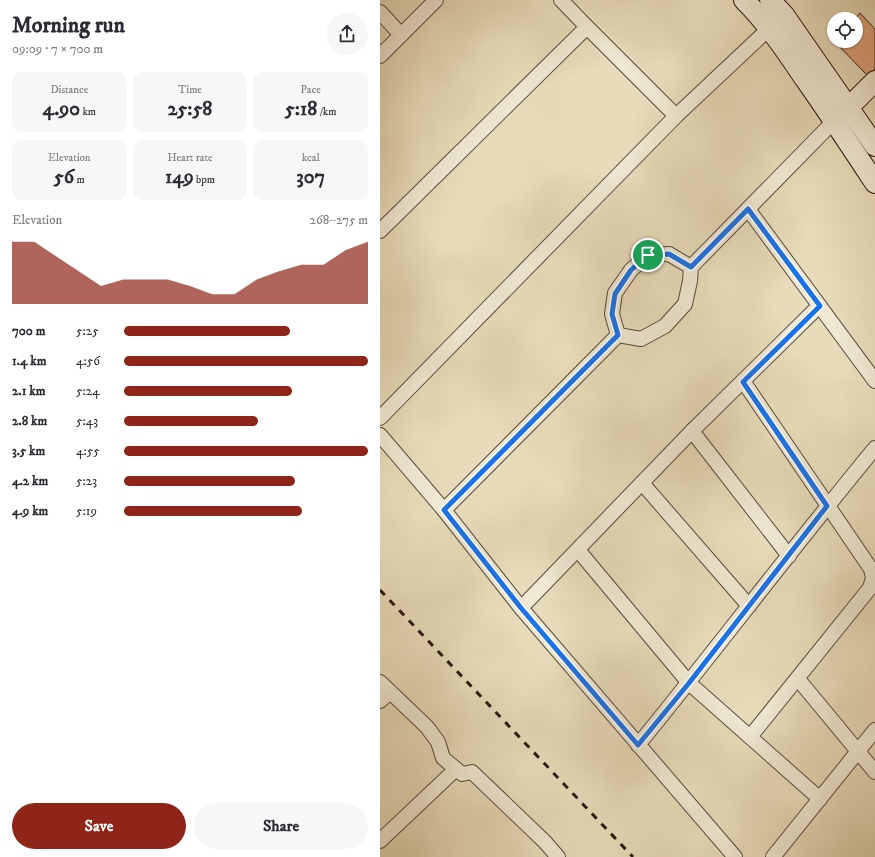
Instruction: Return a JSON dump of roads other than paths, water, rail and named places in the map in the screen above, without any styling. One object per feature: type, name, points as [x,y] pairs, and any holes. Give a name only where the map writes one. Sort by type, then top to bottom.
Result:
[{"type":"main road","points":[[744,0],[759,15],[841,114],[875,146]]},
{"type":"main road","points":[[770,0],[784,15],[841,114],[875,183]]},
{"type":"main road","points":[[841,114],[875,81]]},
{"type":"street","points":[[380,56],[436,0]]},
{"type":"street","points":[[561,0],[676,116]]},
{"type":"street","points":[[380,12],[401,35]]},
{"type":"street","points":[[380,418],[676,116],[784,15]]},
{"type":"street","points":[[380,231],[587,27]]},
{"type":"street","points":[[618,335],[641,339],[665,326],[685,304],[690,281],[691,267],[841,114]]},
{"type":"street","points":[[748,209],[875,381]]},
{"type":"street","points":[[618,335],[612,314],[615,294],[631,270],[648,255],[669,254],[691,267]]},
{"type":"street","points":[[521,608],[692,431],[820,306]]},
{"type":"street","points":[[444,510],[618,335]]},
{"type":"street","points":[[743,382],[871,569],[873,578],[870,588],[750,737]]},
{"type":"street","points":[[692,431],[789,556]]},
{"type":"street","points":[[380,435],[444,510],[521,608],[734,857]]},
{"type":"street","points":[[638,745],[689,683],[827,506],[875,448]]},
{"type":"street","points":[[642,483],[749,606]]},
{"type":"street","points":[[578,550],[689,683],[820,799]]},
{"type":"street","points":[[798,679],[875,772]]},
{"type":"street","points":[[380,682],[385,696],[427,727],[438,742],[443,758],[462,774],[472,772],[545,842],[558,857]]},
{"type":"street","points":[[773,857],[875,730]]},
{"type":"street","points":[[380,841],[456,769]]},
{"type":"railway","points":[[380,590],[633,857]]}]
